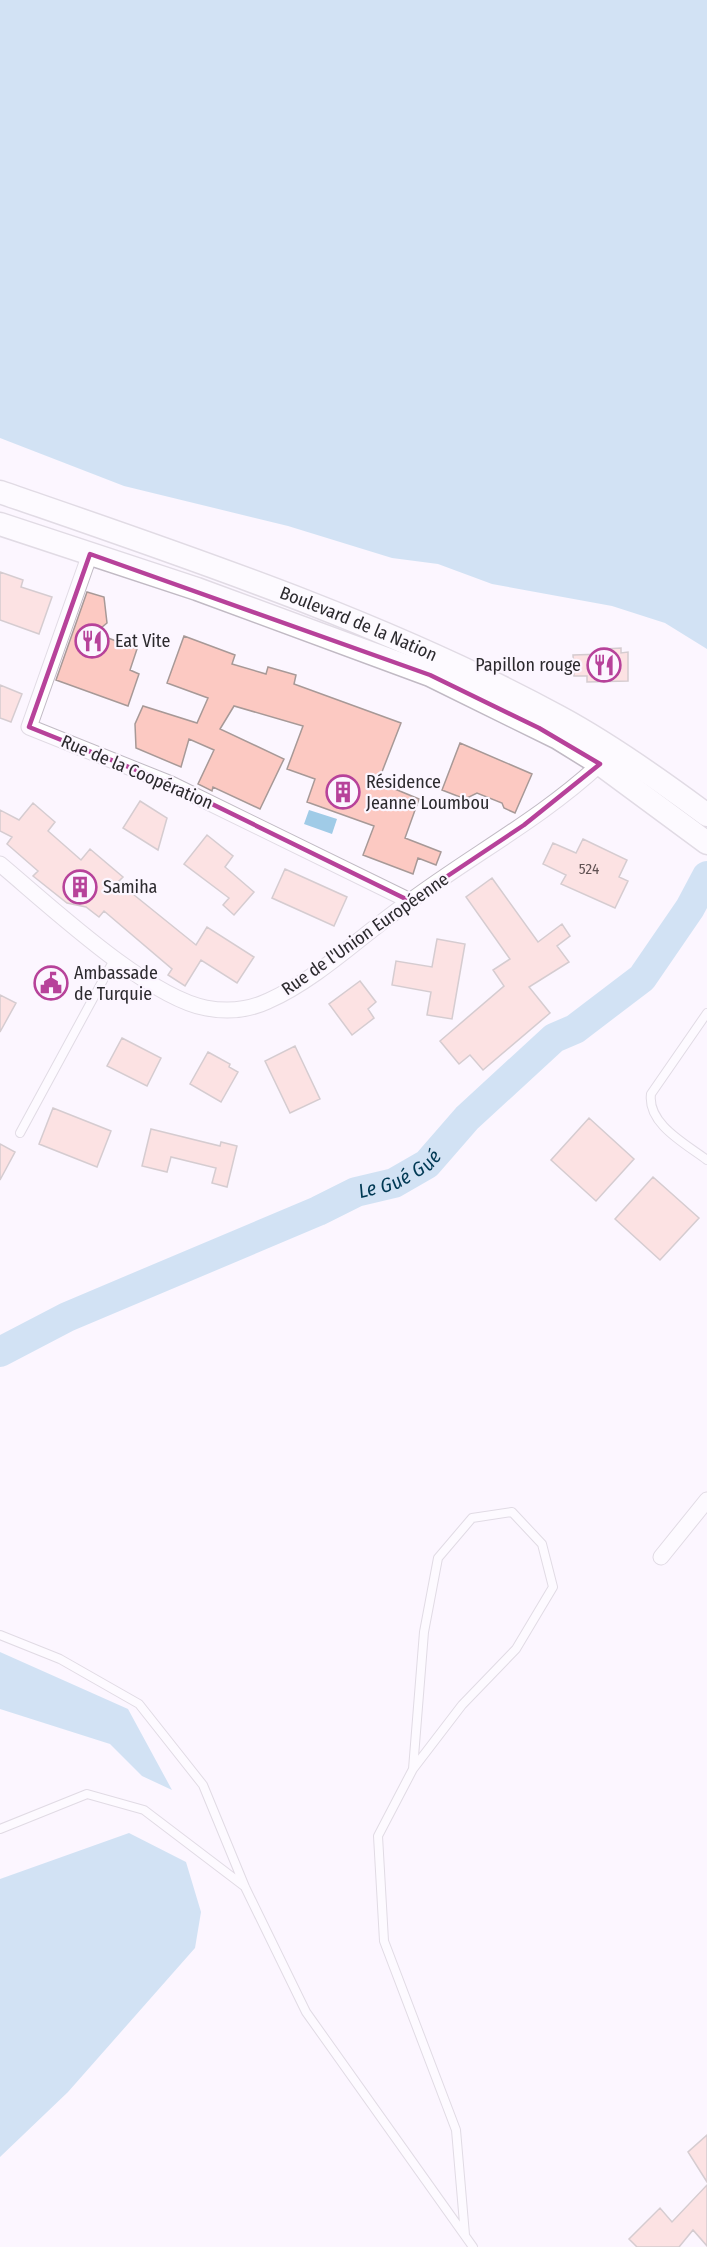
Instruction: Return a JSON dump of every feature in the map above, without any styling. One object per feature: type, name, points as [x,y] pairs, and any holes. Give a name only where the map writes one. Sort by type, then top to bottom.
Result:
[{"type":"main road","name":"Boulevard de la Nation","points":[[0,492],[316,607],[427,653],[515,694],[579,728],[700,810]]},
{"type":"main road","name":"Boulevard de la Nation","points":[[0,524],[197,589],[430,675],[539,728],[600,764],[699,837]]},
{"type":"street","name":"Rue de la Coopération","points":[[90,554],[29,727],[171,784],[410,900]]},
{"type":"street","name":"Rue de l'Union Européenne","points":[[0,864],[115,958],[154,986],[186,1002],[206,1008],[249,1008],[269,1001],[297,985],[410,900],[524,825],[600,764]]},
{"type":"street","points":[[661,1557],[707,1500]]},
{"type":"lane","points":[[20,1132],[115,958]]},
{"type":"lane","points":[[707,1013],[651,1094],[650,1103],[661,1124],[707,1160]]},
{"type":"lane","points":[[413,1769],[423,1632],[438,1558],[472,1518],[512,1512],[542,1544],[553,1587],[516,1649],[462,1705],[413,1769],[378,1836],[384,1941],[456,2130],[465,2235]]},
{"type":"lane","points":[[0,1635],[60,1659],[139,1704],[202,1785],[246,1887],[306,2012],[474,2247]]},
{"type":"lane","points":[[0,1829],[87,1794],[144,1810],[246,1887]]},
{"type":"highlighted area","points":[[90,554],[430,675],[539,728],[600,764],[524,825],[410,901],[171,784],[29,727]]},
{"type":"water","points":[[0,0],[707,0],[707,649],[665,623],[612,606],[492,584],[438,564],[392,558],[288,526],[124,486],[0,438]]},
{"type":"water","points":[[309,810],[337,819],[332,834],[304,824]]},
{"type":"water","points":[[0,1652],[128,1709],[172,1790],[142,1776],[110,1744],[0,1709]]},
{"type":"water","points":[[129,1833],[186,1862],[201,1912],[195,1948],[68,2092],[0,2157],[0,1879]]},
{"type":"building","points":[[0,572],[23,580],[21,587],[52,597],[39,634],[0,620]]},
{"type":"building","points":[[87,592],[104,597],[107,623],[95,633],[137,649],[130,670],[139,674],[128,706],[56,680]]},
{"type":"building","points":[[184,636],[235,655],[232,664],[266,674],[268,667],[296,675],[294,684],[401,723],[378,782],[419,799],[405,838],[441,852],[436,865],[418,858],[413,874],[363,855],[374,826],[307,802],[315,779],[287,769],[303,726],[234,706],[220,729],[284,759],[260,809],[213,787],[212,791],[198,784],[214,750],[189,739],[181,767],[136,748],[135,724],[143,706],[197,723],[208,698],[167,683]]},
{"type":"building","points":[[621,648],[621,653],[628,652],[628,681],[587,682],[587,676],[574,676],[573,655],[604,654],[604,649]]},
{"type":"building","points":[[0,685],[22,694],[11,722],[0,718]]},
{"type":"building","points":[[460,743],[532,774],[515,813],[504,808],[502,803],[477,793],[465,799],[442,790]]},
{"type":"building","points":[[140,801],[167,818],[158,850],[123,828]]},
{"type":"building","points":[[33,803],[55,822],[48,831],[81,860],[90,849],[123,877],[118,882],[196,945],[207,927],[254,957],[237,983],[201,960],[185,986],[168,975],[172,969],[104,911],[99,917],[86,907],[67,903],[33,876],[38,871],[7,844],[12,837],[0,831],[0,810],[19,820]]},
{"type":"building","points":[[207,835],[233,856],[225,867],[254,892],[234,915],[223,905],[229,898],[184,864]]},
{"type":"building","points":[[583,839],[627,860],[619,877],[628,881],[615,908],[561,884],[566,875],[543,864],[553,843],[576,853]]},
{"type":"building","points":[[285,869],[347,897],[334,926],[272,898]]},
{"type":"building","points":[[492,878],[538,942],[562,924],[570,936],[557,946],[569,962],[529,987],[550,1013],[483,1070],[470,1055],[459,1064],[440,1041],[504,986],[493,970],[510,959],[466,897]]},
{"type":"building","points":[[437,939],[465,944],[452,1019],[427,1015],[431,992],[392,985],[396,961],[432,967]]},
{"type":"building","points":[[360,981],[376,1002],[368,1009],[374,1018],[352,1035],[329,1004]]},
{"type":"building","points":[[0,995],[16,1003],[0,1032]]},
{"type":"building","points":[[122,1038],[161,1058],[147,1086],[107,1066]]},
{"type":"building","points":[[295,1046],[320,1099],[290,1113],[265,1061]]},
{"type":"building","points":[[208,1052],[230,1064],[229,1067],[238,1072],[221,1102],[190,1084]]},
{"type":"building","points":[[53,1108],[111,1131],[97,1167],[39,1144]]},
{"type":"building","points":[[589,1118],[634,1159],[596,1201],[551,1160]]},
{"type":"building","points":[[151,1129],[220,1146],[221,1142],[237,1146],[227,1187],[212,1183],[216,1168],[171,1157],[167,1172],[142,1166]]},
{"type":"building","points":[[0,1144],[15,1152],[0,1180]]},
{"type":"building","points":[[653,1177],[699,1218],[660,1260],[615,1219]]},
{"type":"building","points":[[707,2135],[707,2182],[688,2152]]},
{"type":"building","points":[[707,2185],[707,2246],[693,2230],[679,2247],[637,2247],[629,2239],[660,2208],[672,2222]]},
{"type":"waterway","name":"Le Gué Gué","points":[[0,1352],[67,1317],[318,1211],[356,1192],[394,1183],[427,1164],[467,1118],[554,1038],[575,1029],[642,978],[690,908],[707,876]]},
{"type":"place","name":"Eat Vite","points":[[92,641]]},
{"type":"place","name":"Papillon rouge","points":[[604,665]]},
{"type":"place","name":"Résidence Jeanne Loumbou","points":[[343,792]]},
{"type":"place","name":"Samiha","points":[[80,887]]},
{"type":"place","name":"Ambassade de Turquie","points":[[51,983]]}]
